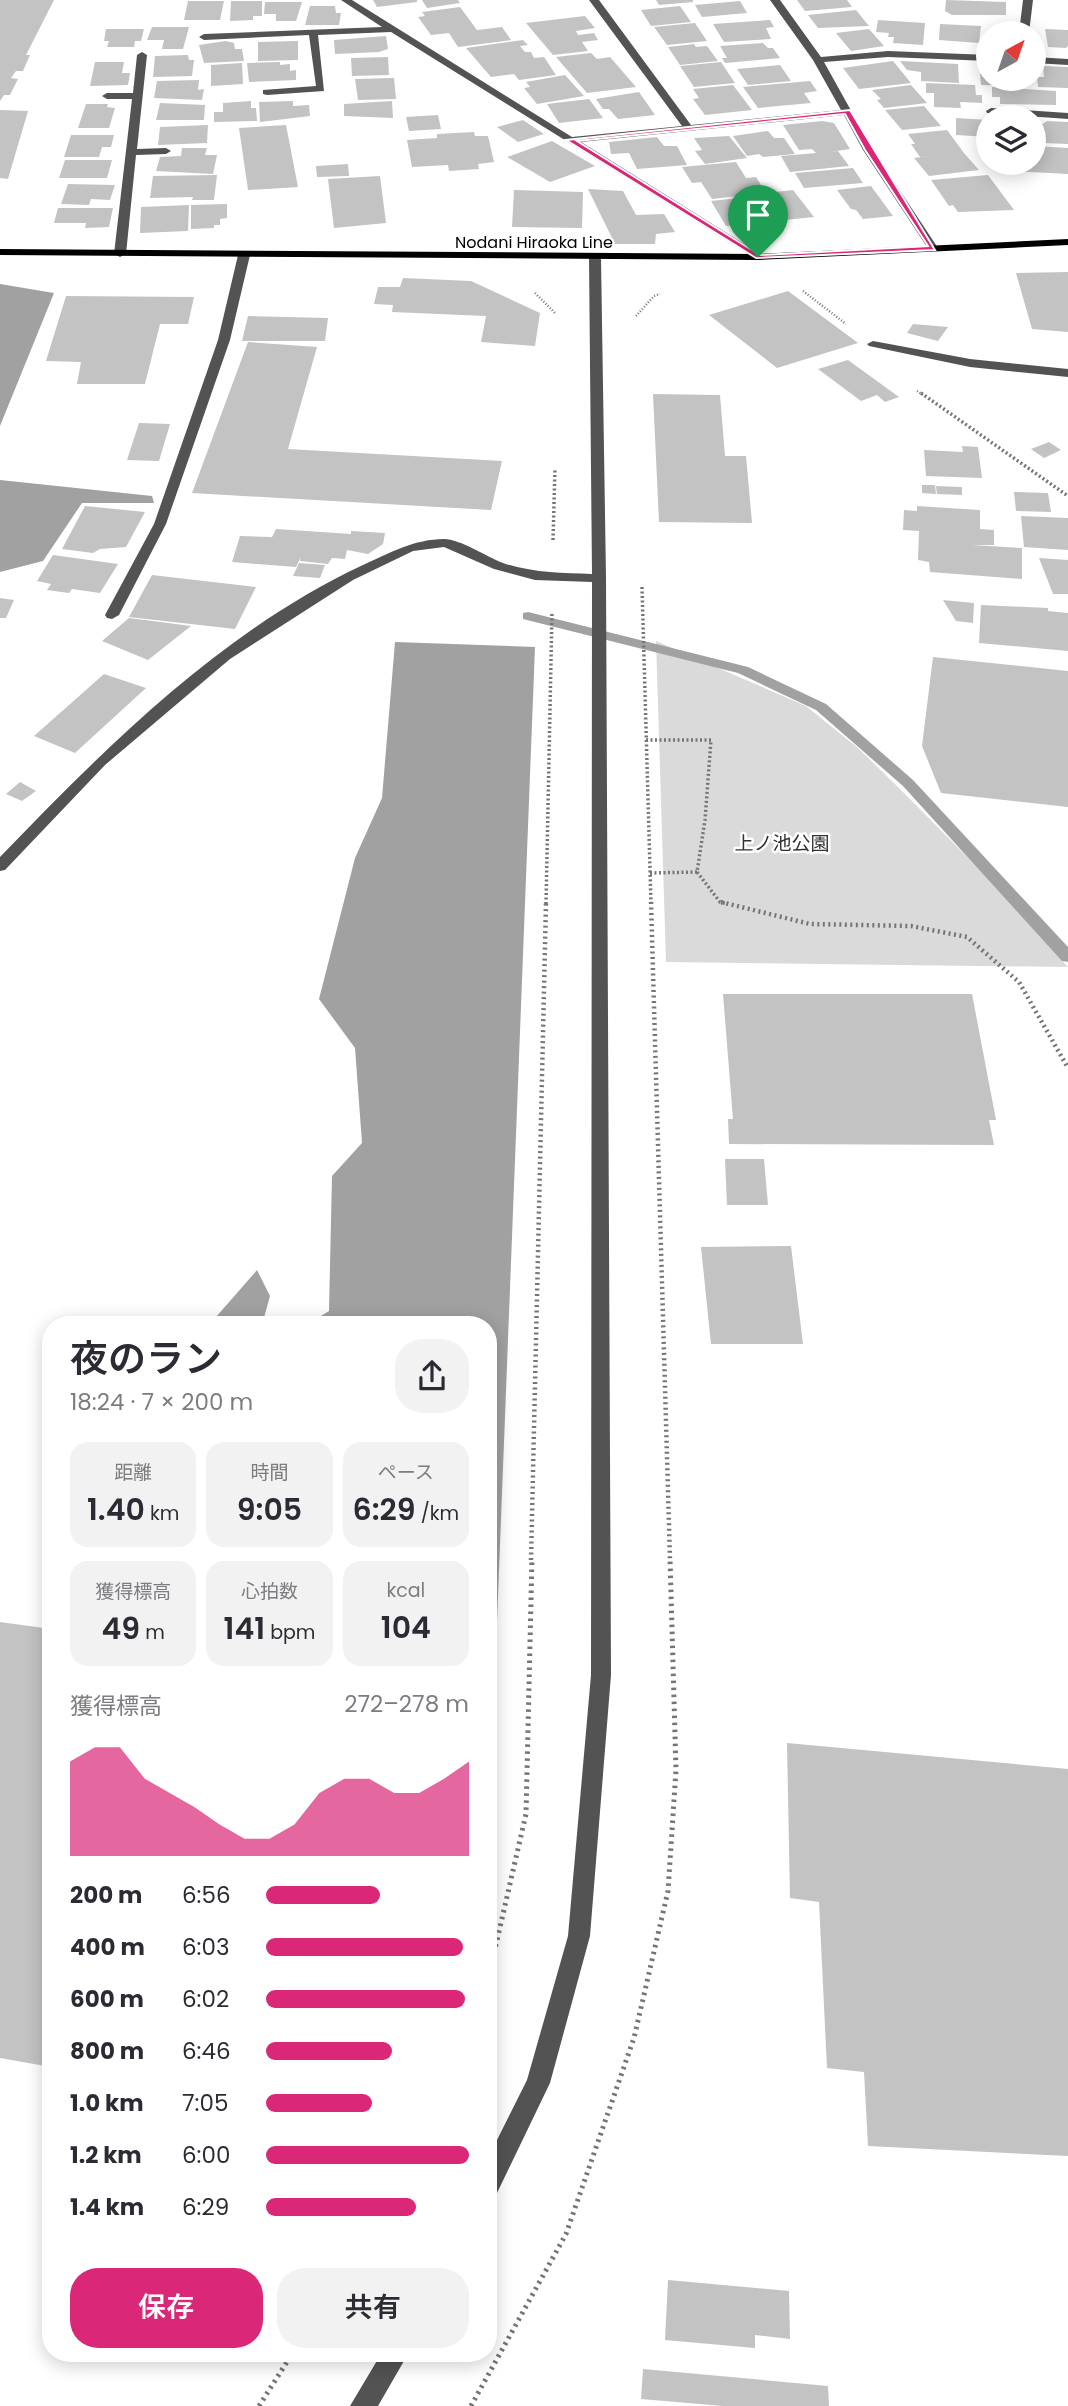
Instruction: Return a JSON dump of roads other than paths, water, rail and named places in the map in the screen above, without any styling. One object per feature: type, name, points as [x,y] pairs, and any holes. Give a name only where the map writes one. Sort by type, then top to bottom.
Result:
[{"type":"main road","name":"Nodani Hiraoka Line","points":[[0,252],[758,257],[1068,242]]},
{"type":"street","points":[[346,0],[758,257]]},
{"type":"street","points":[[594,0],[688,127]]},
{"type":"street","points":[[775,0],[818,60],[869,150],[933,248]]},
{"type":"street","points":[[1025,21],[1028,0]]},
{"type":"street","points":[[204,37],[392,29]]},
{"type":"street","points":[[313,33],[323,104]]},
{"type":"street","points":[[818,60],[888,54],[976,57]]},
{"type":"street","points":[[120,254],[142,55]]},
{"type":"street","points":[[1046,61],[1068,62]]},
{"type":"street","points":[[267,92],[321,89]]},
{"type":"street","points":[[107,96],[138,96]]},
{"type":"street","points":[[570,140],[848,111]]},
{"type":"street","points":[[1046,116],[1068,116]]},
{"type":"street","points":[[131,152],[166,151]]},
{"type":"street","points":[[112,615],[160,524],[224,340],[244,255]]},
{"type":"street","points":[[497,2167],[538,2083],[579,1936],[601,1675],[596,258]]},
{"type":"street","points":[[873,344],[970,363],[1068,373]]},
{"type":"street","points":[[0,866],[100,762],[225,656],[348,577],[410,548],[445,543],[499,566],[535,576],[599,578]]},
{"type":"street","points":[[363,2406],[390,2362]]},
{"type":"waterway","points":[[528,616],[743,670],[821,707],[908,783],[1068,957]]},
{"type":"park label","name":"上ノ池公園","points":[[782,843]]}]
